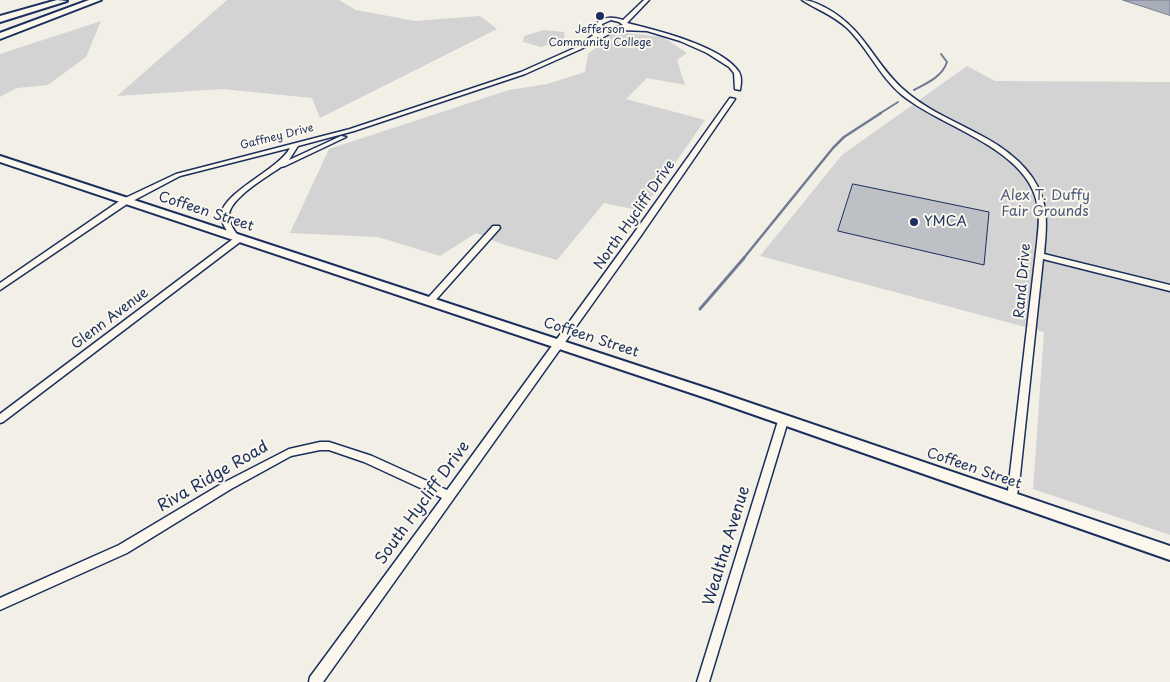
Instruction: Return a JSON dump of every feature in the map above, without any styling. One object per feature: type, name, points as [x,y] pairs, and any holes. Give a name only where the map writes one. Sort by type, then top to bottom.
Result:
[{"type":"highway","points":[[0,18],[59,0]]},
{"type":"highway","points":[[0,18],[65,0]]},
{"type":"highway","points":[[0,26],[89,0]]},
{"type":"highway","points":[[0,36],[97,0]]},
{"type":"main road","name":"Coffeen Street","points":[[0,159],[237,240],[558,344],[1170,553]]},
{"type":"street","points":[[613,19],[626,14],[642,0]]},
{"type":"street","points":[[620,29],[625,27],[625,23],[647,0]]},
{"type":"street","name":"Rand Drive","points":[[804,0],[824,8],[848,24],[894,84],[906,95],[926,109],[984,139],[1008,155],[1025,173],[1038,196],[1042,209],[1039,255],[1012,499]]},
{"type":"street","points":[[613,19],[665,34],[724,62],[736,72],[739,79],[738,88]]},
{"type":"street","name":"Gaffney Drive","points":[[579,48],[598,34],[601,21],[613,19]]},
{"type":"street","points":[[600,27],[612,30],[647,29]]},
{"type":"street","name":"Gaffney Drive","points":[[0,287],[124,202],[178,174],[381,120],[524,72],[579,48],[612,30]]},
{"type":"street","name":"North Hycliff Drive","points":[[558,344],[732,99]]},
{"type":"street","points":[[271,171],[381,120]]},
{"type":"street","points":[[237,240],[228,225],[225,214],[229,205],[240,194],[285,160],[295,144]]},
{"type":"street","points":[[430,301],[496,228]]},
{"type":"street","name":"Glenn Avenue","points":[[0,419],[237,240]]},
{"type":"street","points":[[1039,255],[1170,288]]},
{"type":"street","name":"South Hycliff Drive","points":[[315,682],[558,344]]},
{"type":"street","name":"Wealtha Avenue","points":[[703,682],[783,421]]},
{"type":"street","name":"Riva Ridge Road","points":[[0,604],[123,549],[227,486],[289,453],[320,446],[329,446],[368,459],[449,496]]},
{"type":"green space","points":[[227,0],[339,0],[356,10],[415,21],[480,16],[497,29],[320,118],[312,98],[223,89],[117,96]]},
{"type":"green space","points":[[101,21],[86,57],[48,85],[17,88],[0,97],[0,54]]},
{"type":"green space","points":[[544,30],[564,32],[565,39],[541,47],[523,42],[524,36]]},
{"type":"green space","points":[[615,32],[663,37],[687,53],[677,60],[685,85],[647,78],[626,99],[705,120],[642,211],[604,203],[557,260],[502,244],[476,233],[440,256],[378,237],[290,233],[329,149],[509,90],[547,84],[585,72],[588,54]]},
{"type":"green space","name":"Alex T. Duffy Fair Grounds","points":[[967,66],[995,81],[1170,82],[1170,535],[1033,489],[1044,332],[760,256],[842,155]]},
{"type":"shaded area","points":[[1123,0],[1170,0],[1170,15]]},
{"type":"building","name":"YMCA","points":[[853,184],[989,212],[984,265],[838,231]]},
{"type":"waterway","points":[[914,90],[934,79],[942,72],[947,62],[941,54]]},
{"type":"waterway","points":[[879,114],[898,102]]},
{"type":"waterway","points":[[743,259],[833,148],[844,137],[881,113]]},
{"type":"waterway","points":[[700,309],[744,258]]},
{"type":"place","name":"Jefferson Community College","points":[[600,16]]},
{"type":"place","name":"YMCA","points":[[914,222]]}]
